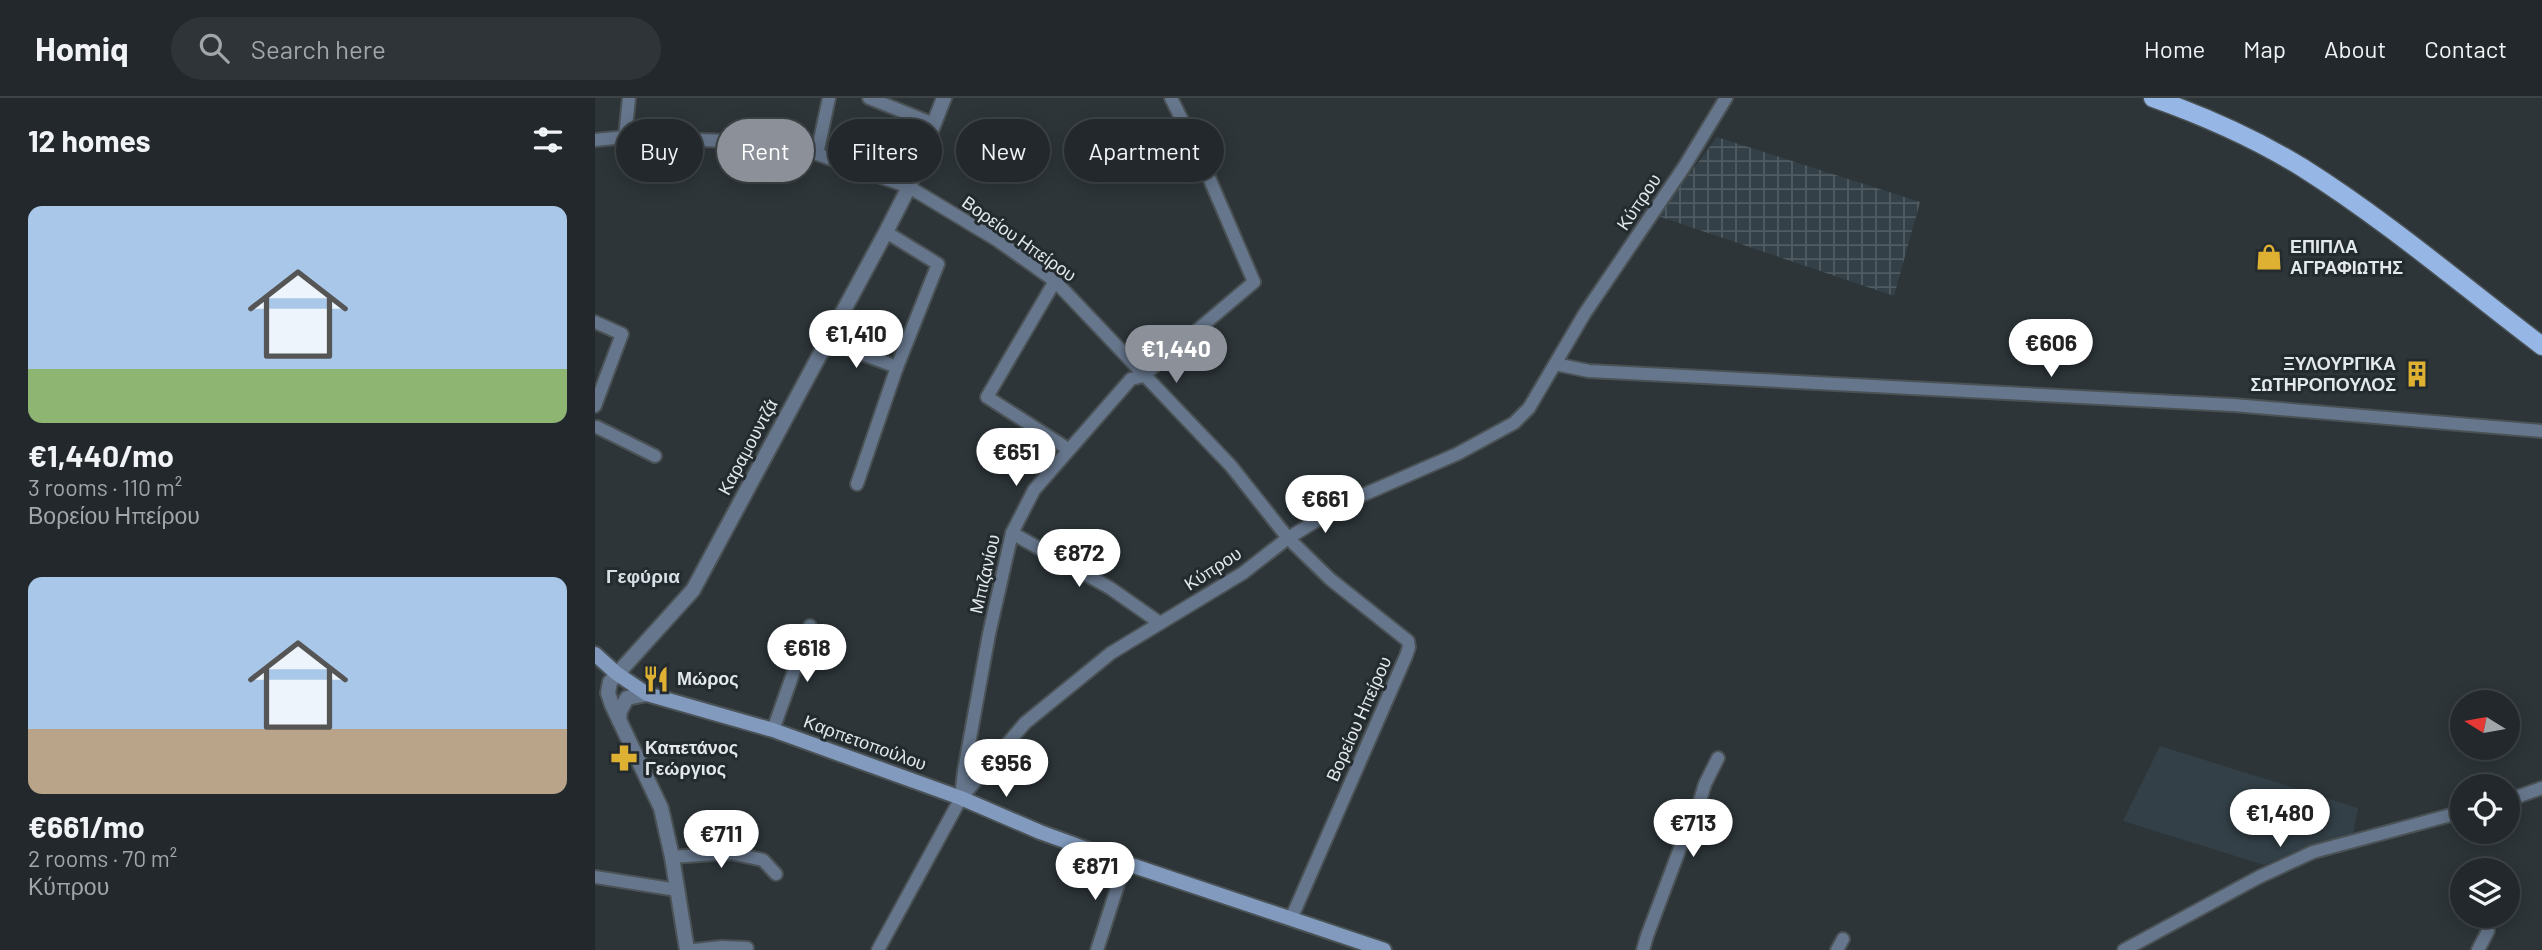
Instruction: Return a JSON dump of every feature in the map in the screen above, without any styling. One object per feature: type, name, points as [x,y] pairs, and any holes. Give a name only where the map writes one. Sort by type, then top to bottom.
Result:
[{"type":"main road","points":[[2153,98],[2213,121],[2300,166],[2383,223],[2542,346]]},
{"type":"main road","name":"Καρπετοπούλου","points":[[595,654],[613,678],[647,694],[773,730],[961,798],[1040,832],[1125,863],[1384,950]]},
{"type":"street","points":[[627,119],[629,98]]},
{"type":"street","points":[[817,155],[829,98]]},
{"type":"street","points":[[869,98],[922,119]]},
{"type":"street","name":"Καραμουντζά","points":[[936,119],[944,98]]},
{"type":"street","name":"Μπιζανίου","points":[[961,798],[986,648],[1012,533],[1034,490],[1131,379],[1143,376],[1254,282],[1198,152],[1171,98]]},
{"type":"street","name":"Κύπρου","points":[[879,950],[961,798],[1025,723],[1111,653],[1243,573],[1288,538],[1349,501],[1457,454],[1514,423],[1529,408],[1584,313],[1684,167],[1726,98]]},
{"type":"street","name":"Βορείου Ηπείρου","points":[[595,140],[616,138]]},
{"type":"street","name":"Βορείου Ηπείρου","points":[[703,140],[751,142],[817,155],[909,187],[997,240],[1055,281],[1103,328],[1143,376],[1231,466],[1288,538],[1330,579],[1408,641],[1409,647],[1291,919]]},
{"type":"street","name":"Καραμουντζά","points":[[613,678],[693,590],[911,182]]},
{"type":"street","points":[[857,484],[897,367],[938,264],[886,232]]},
{"type":"street","points":[[1055,281],[987,397],[1068,449]]},
{"type":"street","points":[[595,323],[622,334],[595,406]]},
{"type":"street","points":[[827,341],[897,367]]},
{"type":"street","points":[[1555,364],[1589,371],[2233,405],[2542,431]]},
{"type":"street","points":[[596,426],[655,456]]},
{"type":"street","points":[[1012,533],[1110,588],[1160,623]]},
{"type":"street","points":[[773,730],[810,626]]},
{"type":"street","points":[[613,678],[608,693],[612,705],[661,808],[687,950]]},
{"type":"street","points":[[595,693],[612,705]]},
{"type":"street","points":[[619,720],[620,711],[627,698],[647,694]]},
{"type":"street","points":[[1643,950],[1683,839],[1695,817],[1705,784],[1718,758]]},
{"type":"street","points":[[2520,796],[2542,788]]},
{"type":"street","points":[[2124,950],[2259,877],[2313,852],[2450,815]]},
{"type":"street","points":[[672,857],[730,853],[763,860],[776,874]]},
{"type":"street","points":[[1097,950],[1125,863]]},
{"type":"street","points":[[595,877],[677,890]]},
{"type":"street","points":[[2478,950],[2488,930]]},
{"type":"street","points":[[695,950],[747,948]]},
{"type":"shaded area","points":[[1717,137],[1920,202],[1894,296],[1658,216]]},
{"type":"shaded area","points":[[2160,746],[2358,808],[2353,833],[2298,850],[2264,865],[2123,821]]},
{"type":"place","name":"ΕΠΙΠΛΑ ΑΓΡΑΦΙΩΤΗΣ","points":[[2269,257]]},
{"type":"place","name":"ΞΥΛΟΥΡΓΙΚΑ ΣΩΤΗΡΟΠΟΥΛΟΣ","points":[[2417,374]]},
{"type":"place","name":"Μώρος","points":[[656,679]]},
{"type":"place","name":"Καπετάνος Γεώργιος","points":[[624,758]]},
{"type":"district","name":"Γεφύρια","points":[[643,576]]}]
